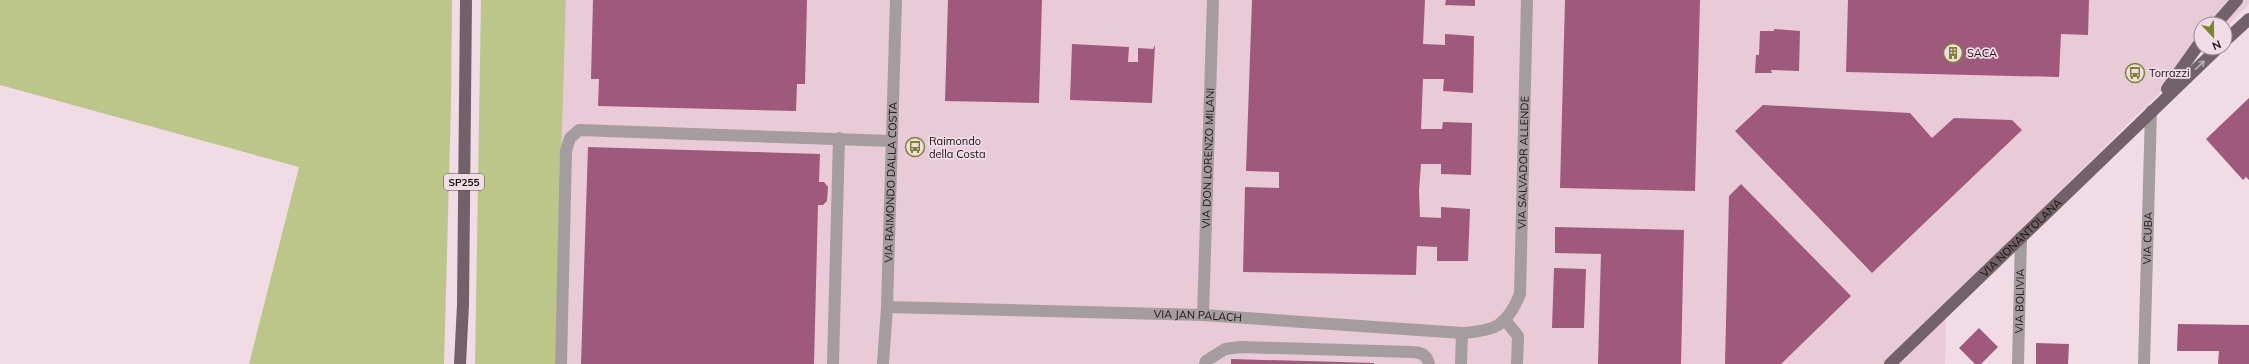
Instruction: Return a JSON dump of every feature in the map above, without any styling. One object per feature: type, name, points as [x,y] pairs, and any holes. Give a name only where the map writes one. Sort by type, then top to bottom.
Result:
[{"type":"main road","name":"SP255","points":[[460,364],[463,305],[466,0]]},
{"type":"main road","points":[[2223,16],[2238,0]]},
{"type":"main road","points":[[2233,34],[2249,19]]},
{"type":"main road","name":"VIA NONANTOLANA","points":[[2151,111],[2193,52]]},
{"type":"main road","name":"VIA NONANTOLANA","points":[[1890,364],[2209,56]]},
{"type":"street","name":"VIA RAIMONDO DALLA COSTA","points":[[883,364],[887,307],[896,0]]},
{"type":"street","name":"VIA DON LORENZO MILANI","points":[[1202,316],[1213,0]]},
{"type":"street","name":"VIA SALVADOR ALLENDE","points":[[1505,320],[1513,310],[1520,294],[1527,0]]},
{"type":"street","name":"VIA CUBA","points":[[2144,364],[2151,111]]},
{"type":"street","points":[[561,364],[566,151],[570,138],[579,130],[892,141]]},
{"type":"street","points":[[833,364],[839,138]]},
{"type":"street","name":"VIA BOLIVIA","points":[[2018,364],[2021,238]]},
{"type":"street","name":"VIA JAN PALACH","points":[[887,307],[1202,316],[1462,333],[1485,331],[1505,320]]},
{"type":"street","points":[[1505,320],[1518,336],[1517,364]]},
{"type":"street","points":[[1461,364],[1462,333]]},
{"type":"street","points":[[1205,364],[1206,361],[1225,349],[1241,347],[1420,352],[1428,358],[1429,364]]},
{"type":"shaded area","points":[[566,0],[2249,0],[2249,4],[2233,20],[2233,16],[2193,16],[2193,56],[2197,56],[2011,239],[2000,267],[1946,318],[1945,364],[555,364]]},
{"type":"green space","points":[[0,0],[452,0],[451,105],[444,364],[249,364],[299,167],[0,85]]},
{"type":"green space","points":[[481,0],[566,0],[555,364],[475,364]]},
{"type":"building","points":[[593,0],[807,0],[805,84],[797,84],[796,111],[598,106],[599,79],[591,79]]},
{"type":"building","points":[[948,0],[1042,0],[1039,103],[945,101]]},
{"type":"building","points":[[1252,0],[1425,0],[1423,44],[1445,45],[1445,34],[1474,36],[1473,93],[1443,91],[1444,79],[1423,79],[1421,129],[1442,129],[1443,122],[1472,123],[1471,175],[1441,174],[1441,164],[1421,164],[1419,191],[1420,217],[1441,218],[1441,207],[1470,209],[1468,261],[1437,261],[1437,247],[1417,246],[1416,275],[1243,272],[1245,187],[1279,188],[1279,172],[1246,171]]},
{"type":"building","points":[[1446,0],[1475,0],[1475,6],[1445,5]]},
{"type":"building","points":[[1565,0],[1700,0],[1695,191],[1560,188]]},
{"type":"building","name":"SACA","points":[[1848,0],[2089,0],[2088,35],[2061,34],[2059,77],[1846,72]]},
{"type":"building","points":[[1774,29],[1800,31],[1799,71],[1771,70],[1772,73],[1755,73],[1756,55],[1759,55],[1760,31],[1774,31]]},
{"type":"building","points":[[1072,44],[1129,47],[1128,62],[1138,62],[1138,48],[1153,49],[1155,45],[1152,103],[1070,100]]},
{"type":"building","points":[[2249,98],[2249,180],[2246,177],[2243,180],[2206,139]]},
{"type":"building","points":[[1763,105],[1910,113],[1932,138],[1954,118],[2012,120],[2022,130],[1872,273],[1735,131]]},
{"type":"building","points":[[588,147],[820,154],[819,182],[824,182],[828,187],[827,201],[823,205],[818,205],[814,364],[581,364]]},
{"type":"building","points":[[1741,184],[1851,296],[1781,364],[1725,364],[1729,196]]},
{"type":"building","points":[[1555,227],[1684,230],[1681,364],[1598,364],[1601,254],[1555,253]]},
{"type":"building","points":[[1554,268],[1586,269],[1584,328],[1552,328]]},
{"type":"building","points":[[2178,324],[2249,325],[2249,364],[2218,364],[2219,351],[2177,351]]},
{"type":"building","points":[[1979,328],[1998,347],[1981,364],[1975,364],[1959,348]]},
{"type":"building","points":[[2036,343],[2069,344],[2068,364],[2036,364]]},
{"type":"building","points":[[1231,359],[1374,363],[1374,364],[1231,364]]},
{"type":"place","name":"SACA","points":[[1953,53]]},
{"type":"place","name":"Torrazzi","points":[[2135,73]]},
{"type":"place","name":"Raimondo della Costa","points":[[915,147]]}]
